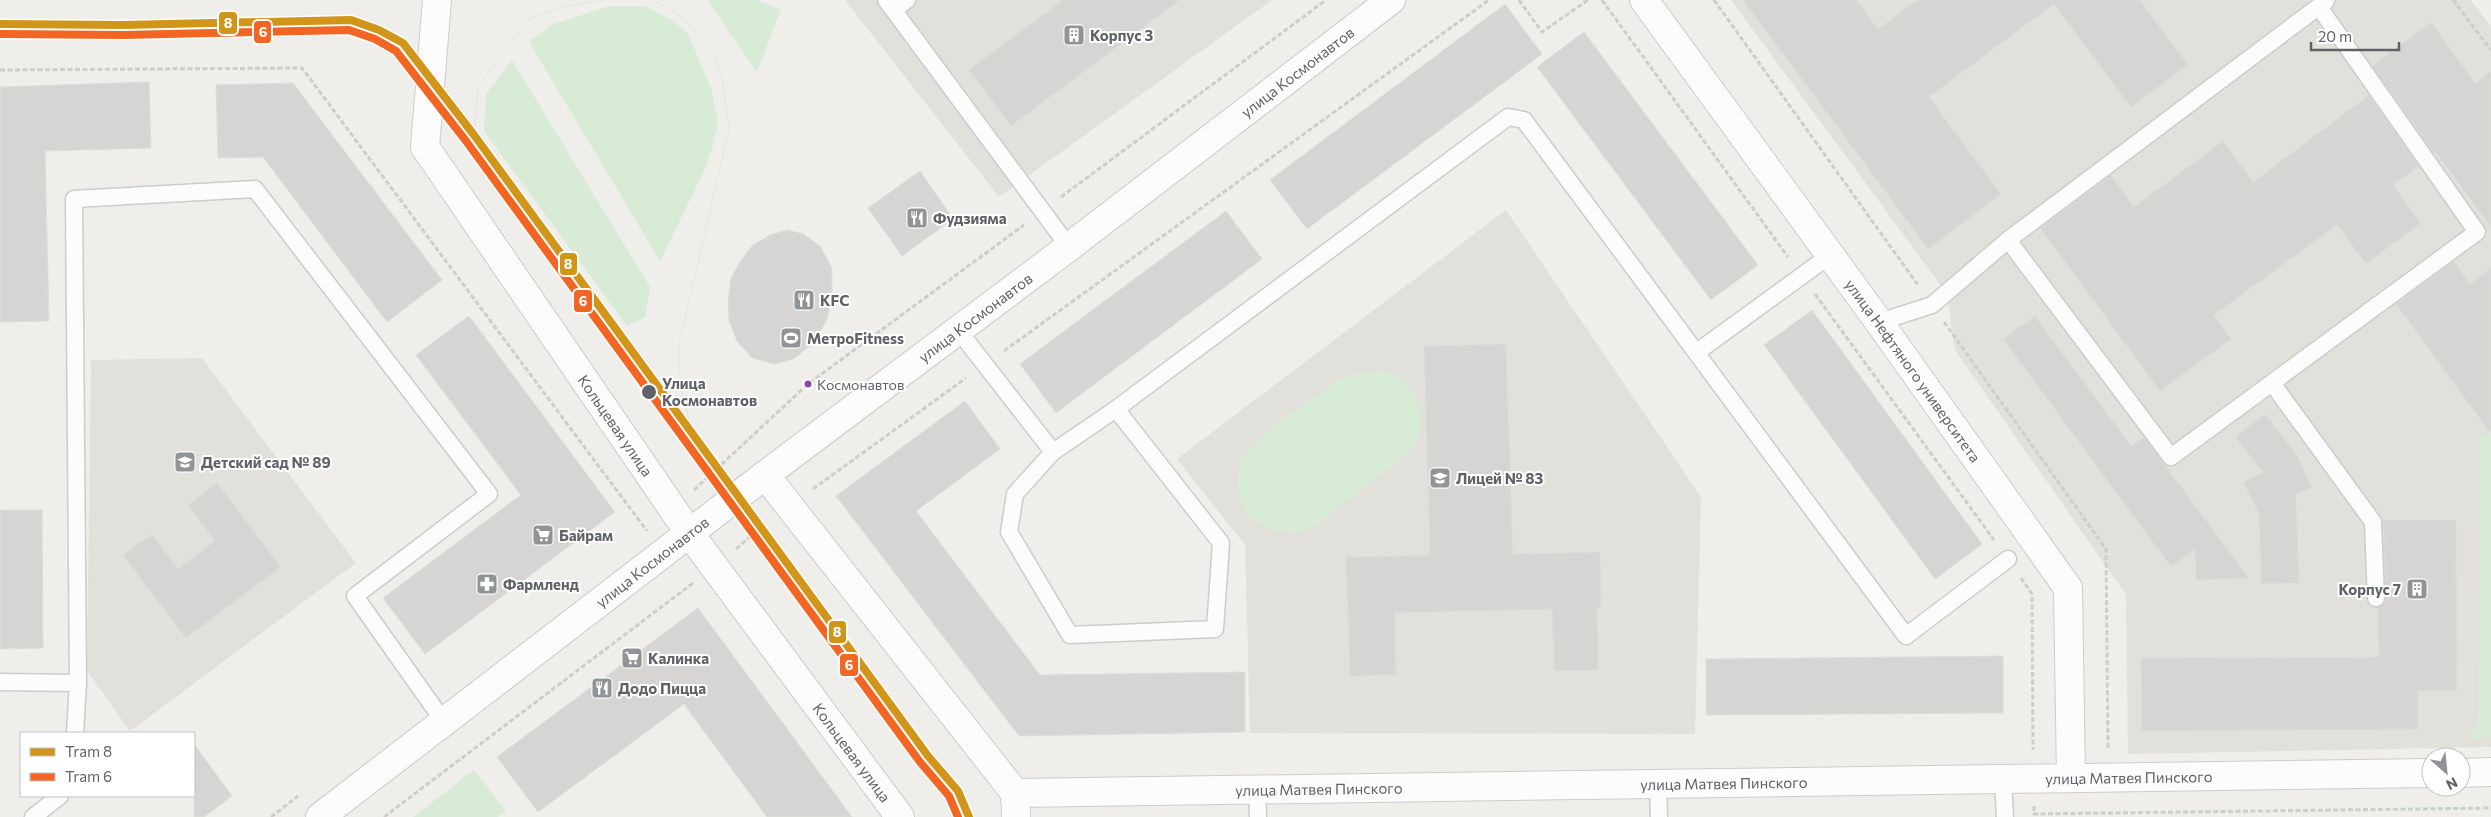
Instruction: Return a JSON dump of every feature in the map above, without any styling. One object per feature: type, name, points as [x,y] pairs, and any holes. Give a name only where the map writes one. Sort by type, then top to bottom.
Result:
[{"type":"street","name":"Кольцевая улица","points":[[437,0],[425,147],[690,534],[900,817]]},
{"type":"street","name":"улица Космонавтов","points":[[320,817],[1391,0]]},
{"type":"street","name":"улица Нефтяного университета","points":[[1644,0],[1828,256],[1879,322],[2068,588],[2071,778]]},
{"type":"street","points":[[766,475],[1016,805]]},
{"type":"street","points":[[2471,773],[2491,772]]},
{"type":"street","name":"улица Матвея Пинского","points":[[1016,805],[1258,789],[2421,773]]},
{"type":"lane","points":[[907,0],[890,5],[1069,247]]},
{"type":"lane","points":[[1879,322],[1932,305],[2008,240],[2324,3],[2477,232],[2171,457],[2008,240]]},
{"type":"lane","points":[[1116,409],[1221,543],[1215,629],[1070,635],[1009,532],[1015,494],[1052,452],[1116,409],[1508,117],[1524,120],[1906,636],[2008,559]]},
{"type":"lane","points":[[75,732],[78,683],[74,199],[255,189],[489,494],[355,596],[444,722]]},
{"type":"lane","points":[[1696,352],[1828,256]]},
{"type":"lane","points":[[958,330],[1052,452]]},
{"type":"lane","points":[[2272,383],[2373,522],[2376,598]]},
{"type":"lane","points":[[0,682],[78,683]]},
{"type":"lane","points":[[2003,779],[2005,816]]},
{"type":"lane","points":[[1658,784],[1659,817]]},
{"type":"lane","points":[[1258,789],[1258,817]]},
{"type":"lane","points":[[33,817],[59,797]]},
{"type":"path","points":[[0,70],[302,68],[650,534],[717,467],[779,414],[808,384],[1326,0]]},
{"type":"path","points":[[384,817],[716,568],[761,526],[1489,0]]},
{"type":"path","points":[[1519,0],[1542,32],[1588,0]]},
{"type":"path","points":[[1602,0],[2032,594],[2034,814]]},
{"type":"path","points":[[1714,0],[2106,549],[2109,778]]},
{"type":"path","points":[[2453,0],[2491,50]]},
{"type":"path","points":[[271,817],[302,793]]},
{"type":"path","points":[[2005,816],[2034,814],[2491,808]]},
{"type":"shaded area","points":[[845,0],[1272,0],[999,197]]},
{"type":"shaded area","points":[[1731,0],[2471,0],[2491,27],[2491,747],[2128,754],[2126,595],[1955,350],[1947,294]]},
{"type":"shaded area","name":"Лицей № 83","points":[[1506,210],[1701,497],[1695,734],[1250,733],[1245,545],[1177,459]]},
{"type":"shaded area","name":"Детский сад № 89","points":[[202,358],[356,563],[130,731],[87,671],[91,360]]},
{"type":"green space","points":[[757,0],[781,9],[757,72],[708,1]]},
{"type":"green space","points":[[609,6],[645,6],[670,19],[688,34],[711,87],[718,124],[713,146],[705,169],[660,261],[529,42],[551,25]]},
{"type":"green space","points":[[512,60],[650,287],[645,317],[627,326],[484,131],[486,94]]},
{"type":"green space","points":[[1384,371],[1395,375],[1405,382],[1417,404],[1420,416],[1420,429],[1417,441],[1411,451],[1311,529],[1280,531],[1268,529],[1254,520],[1242,504],[1238,485],[1240,465],[1250,447],[1276,424],[1342,378],[1357,373]]},
{"type":"green space","points":[[2491,431],[2491,736],[2470,740],[2478,719],[2480,439]]},
{"type":"green space","points":[[474,770],[506,811],[498,817],[413,817]]},
{"type":"building","name":"Корпус 3","points":[[1063,0],[1180,0],[1011,126],[969,70]]},
{"type":"building","points":[[1743,0],[1857,0],[1878,29],[1917,0],[2140,0],[2188,65],[2131,107],[2054,4],[1929,97],[2001,194],[1928,249]]},
{"type":"building","points":[[1505,4],[1542,54],[1307,229],[1270,180]]},
{"type":"building","points":[[2431,22],[2475,83],[2491,71],[2491,227],[2435,154],[2372,66]]},
{"type":"building","points":[[1584,32],[1758,265],[1711,300],[1537,67]]},
{"type":"building","points":[[149,82],[151,148],[45,151],[49,321],[0,322],[0,87]]},
{"type":"building","points":[[293,83],[442,280],[387,322],[263,157],[218,158],[216,85]]},
{"type":"building","points":[[2369,95],[2419,166],[2393,185],[2421,223],[2366,264],[2337,225],[2214,315],[2231,339],[2160,391],[2040,228],[2111,175],[2134,207],[2223,141],[2253,182]]},
{"type":"building","points":[[920,171],[953,219],[902,256],[868,208]]},
{"type":"building","points":[[1226,211],[1262,259],[1056,413],[1020,364]]},
{"type":"building","points":[[787,230],[803,234],[820,246],[832,268],[832,295],[827,319],[814,343],[793,359],[775,364],[752,358],[737,341],[729,320],[728,303],[731,279],[739,263],[752,246],[770,235]]},
{"type":"building","points":[[2454,261],[2470,284],[2491,268],[2491,434],[2396,304]]},
{"type":"building","points":[[1812,310],[1982,544],[1935,579],[1764,345]]},
{"type":"building","points":[[469,316],[615,512],[425,654],[383,598],[521,495],[416,355]]},
{"type":"building","points":[[2035,316],[2131,446],[2144,437],[2249,578],[2196,580],[2195,549],[2171,567],[2003,339]]},
{"type":"building","points":[[1506,344],[1513,554],[1600,552],[1601,609],[1597,609],[1598,670],[1554,671],[1552,609],[1395,613],[1396,675],[1350,676],[1346,557],[1430,555],[1424,346]]},
{"type":"building","points":[[965,401],[1000,449],[916,511],[1040,675],[1245,672],[1245,732],[1019,736],[836,496]]},
{"type":"building","points":[[2265,414],[2297,455],[2312,487],[2296,495],[2299,583],[2261,584],[2259,514],[2243,482],[2263,472],[2235,437]]},
{"type":"building","points":[[217,483],[281,567],[186,638],[123,555],[152,534],[178,569],[215,541],[188,505]]},
{"type":"building","points":[[0,510],[42,510],[43,648],[0,649]]},
{"type":"building","name":"Корпус 7","points":[[2383,520],[2456,520],[2457,691],[2418,691],[2418,729],[2142,731],[2141,658],[2379,657],[2378,607],[2385,603],[2386,598]]},
{"type":"building","points":[[698,608],[852,817],[767,817],[684,704],[538,812],[497,757]]},
{"type":"building","points":[[2003,656],[2003,713],[1706,715],[1706,659]]},
{"type":"building","points":[[195,745],[232,796],[204,817],[194,817]]},
{"type":"tram line","points":[[484,180],[474,135],[478,87],[527,20],[562,7],[601,0]]},
{"type":"tram line","points":[[651,0],[667,7],[685,19],[713,55],[722,79],[729,129],[679,344],[680,372],[685,406],[699,443]]},
{"type":"tram line","name":"8","points":[[0,24],[123,25],[351,20],[379,30],[403,43],[474,135],[928,756],[958,791],[969,817]]},
{"type":"tram line","name":"6","points":[[0,34],[123,35],[349,30],[375,39],[396,51],[466,141],[920,762],[949,796],[958,817]]},
{"type":"place","name":"Корпус 3","points":[[1074,35]]},
{"type":"place","name":"Фудзияма","points":[[917,218]]},
{"type":"place","name":"KFC","points":[[804,300]]},
{"type":"place","name":"МетроFitness","points":[[791,338]]},
{"type":"place","name":"Космонавтов","points":[[808,384]]},
{"type":"place","name":"Улица Космонавтов","points":[[649,392]]},
{"type":"place","name":"Детский сад № 89","points":[[185,462]]},
{"type":"place","name":"Лицей № 83","points":[[1440,478]]},
{"type":"place","name":"Байрам","points":[[543,535]]},
{"type":"place","name":"Фармленд","points":[[487,584]]},
{"type":"place","name":"Корпус 7","points":[[2417,589]]},
{"type":"place","name":"Калинка","points":[[632,658]]},
{"type":"place","name":"Додо Пицца","points":[[602,688]]}]
